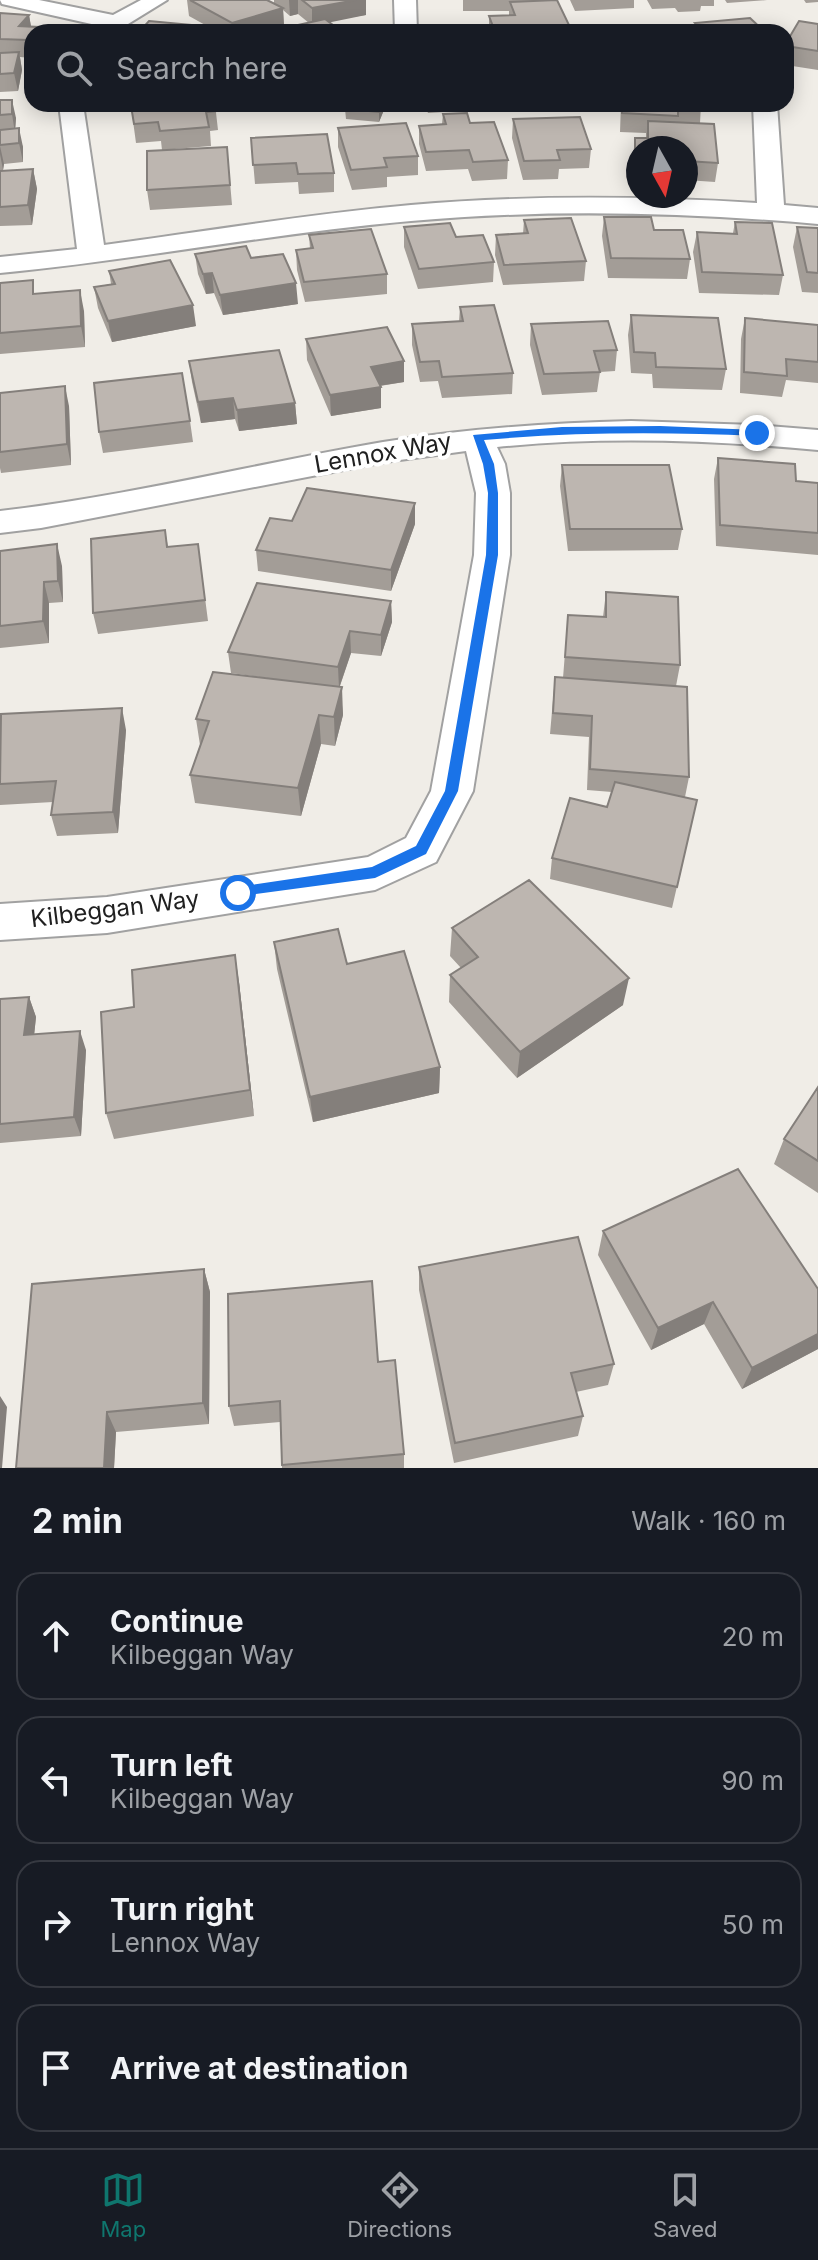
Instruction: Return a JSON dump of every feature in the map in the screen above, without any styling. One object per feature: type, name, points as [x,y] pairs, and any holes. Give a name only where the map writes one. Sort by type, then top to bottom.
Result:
[{"type":"street","points":[[9,0],[95,24]]},
{"type":"street","points":[[112,24],[156,0]]},
{"type":"street","points":[[405,0],[406,24]]},
{"type":"street","points":[[72,112],[92,255]]},
{"type":"street","points":[[765,112],[771,212]]},
{"type":"street","points":[[0,265],[393,215],[455,210],[630,206],[818,216]]},
{"type":"street","name":"Lennox Way","points":[[0,522],[157,498],[322,463],[477,438],[562,430],[660,429],[757,433],[818,440]]},
{"type":"street","name":"Kilbeggan Way","points":[[0,922],[107,915],[375,873],[421,850],[452,791],[492,555],[493,493],[488,464],[477,438]]},
{"type":"building","points":[[190,0],[267,0],[283,8],[232,23]]},
{"type":"building","points":[[302,0],[356,0],[312,8]]},
{"type":"building","points":[[557,0],[569,24],[492,24],[489,16],[515,15],[510,2]]},
{"type":"building","points":[[0,13],[29,15],[19,26],[24,26],[24,40],[0,39]]},
{"type":"building","points":[[750,18],[756,24],[696,24]]},
{"type":"building","points":[[325,19],[332,24],[302,24]]},
{"type":"building","points":[[149,21],[182,24],[146,24]]},
{"type":"building","points":[[799,21],[818,24],[818,51],[794,47],[794,29]]},
{"type":"building","points":[[19,52],[14,73],[0,74],[0,53]]},
{"type":"building","points":[[0,100],[12,100],[12,114],[0,115]]},
{"type":"building","points":[[132,112],[206,112],[209,127],[160,131],[158,122],[134,124]]},
{"type":"building","points":[[678,112],[678,116],[622,113]]},
{"type":"building","points":[[467,113],[470,123],[494,122],[508,160],[473,162],[469,150],[426,152],[419,126],[446,124],[443,114]]},
{"type":"building","points":[[580,117],[591,149],[557,150],[560,160],[524,161],[513,119]]},
{"type":"building","points":[[648,121],[714,124],[718,163],[698,162],[698,136],[648,136]]},
{"type":"building","points":[[406,123],[418,156],[384,158],[387,167],[351,170],[338,128]]},
{"type":"building","points":[[19,128],[19,143],[0,145],[0,130]]},
{"type":"building","points":[[327,134],[334,173],[298,174],[296,163],[253,165],[251,138]]},
{"type":"building","points":[[227,147],[230,185],[147,190],[147,151]]},
{"type":"building","points":[[33,169],[28,205],[0,207],[0,171]]},
{"type":"building","points":[[604,217],[651,217],[654,230],[683,230],[690,259],[611,258]]},
{"type":"building","points":[[571,218],[586,261],[504,265],[496,235],[528,233],[524,220]]},
{"type":"building","points":[[735,222],[772,223],[783,275],[702,272],[697,232],[737,234]]},
{"type":"building","points":[[450,223],[456,237],[483,235],[494,262],[419,269],[404,227]]},
{"type":"building","points":[[797,227],[818,228],[818,273],[807,272]]},
{"type":"building","points":[[371,229],[387,274],[304,282],[296,250],[313,248],[309,235]]},
{"type":"building","points":[[246,246],[251,258],[283,254],[296,283],[220,295],[212,273],[203,274],[195,254]]},
{"type":"building","points":[[170,260],[193,305],[108,321],[94,287],[115,284],[109,271]]},
{"type":"building","points":[[33,280],[33,294],[80,290],[81,326],[0,333],[0,283]]},
{"type":"building","points":[[494,305],[513,373],[442,377],[439,361],[420,362],[412,324],[463,321],[460,307]]},
{"type":"building","points":[[631,315],[718,318],[726,369],[656,367],[655,353],[634,352]]},
{"type":"building","points":[[745,318],[818,325],[818,362],[786,359],[787,376],[744,372]]},
{"type":"building","points":[[608,321],[617,350],[594,351],[600,372],[544,374],[531,324]]},
{"type":"building","points":[[387,327],[404,361],[371,367],[381,387],[330,395],[306,339]]},
{"type":"building","points":[[279,350],[295,403],[237,410],[233,398],[198,402],[189,361]]},
{"type":"building","points":[[182,373],[190,421],[99,432],[94,383]]},
{"type":"building","points":[[65,386],[67,444],[0,452],[0,393]]},
{"type":"building","points":[[718,458],[795,464],[796,481],[818,483],[818,533],[720,525]]},
{"type":"building","points":[[562,465],[669,465],[682,529],[570,529]]},
{"type":"building","points":[[307,488],[415,503],[391,570],[256,550],[270,518],[292,521]]},
{"type":"building","points":[[165,530],[167,547],[198,544],[205,600],[93,613],[91,539]]},
{"type":"building","points":[[57,544],[58,581],[44,582],[43,621],[0,626],[0,551]]},
{"type":"building","points":[[257,583],[391,601],[381,635],[350,631],[338,667],[228,652]]},
{"type":"building","points":[[606,592],[678,597],[680,665],[565,657],[568,615],[606,617]]},
{"type":"building","points":[[213,672],[342,687],[334,717],[319,715],[298,788],[190,775],[209,721],[196,719]]},
{"type":"building","points":[[555,677],[687,687],[689,777],[590,769],[592,716],[553,713]]},
{"type":"building","points":[[122,708],[113,812],[51,815],[56,781],[0,784],[1,714]]},
{"type":"building","points":[[615,782],[697,800],[677,887],[552,858],[570,798],[607,807]]},
{"type":"building","points":[[529,880],[629,978],[520,1052],[450,975],[478,957],[452,928]]},
{"type":"building","points":[[338,929],[347,964],[404,951],[440,1067],[310,1097],[274,942]]},
{"type":"building","points":[[235,955],[250,1090],[106,1113],[101,1012],[134,1007],[132,970]]},
{"type":"building","points":[[29,997],[24,1035],[80,1031],[74,1117],[0,1124],[0,999]]},
{"type":"building","points":[[818,1087],[818,1161],[784,1139]]},
{"type":"building","points":[[738,1169],[818,1289],[818,1334],[752,1368],[713,1302],[658,1328],[603,1231]]},
{"type":"building","points":[[578,1237],[614,1364],[571,1373],[583,1416],[455,1443],[419,1267]]},
{"type":"building","points":[[204,1269],[203,1403],[107,1412],[104,1468],[16,1468],[32,1284]]},
{"type":"building","points":[[372,1281],[378,1362],[395,1360],[404,1454],[282,1465],[280,1401],[229,1406],[228,1294]]},
{"type":"route","points":[[238,893],[375,873],[421,850],[452,791],[492,555],[493,493],[488,464],[477,438],[562,430],[660,429],[757,433]]}]
